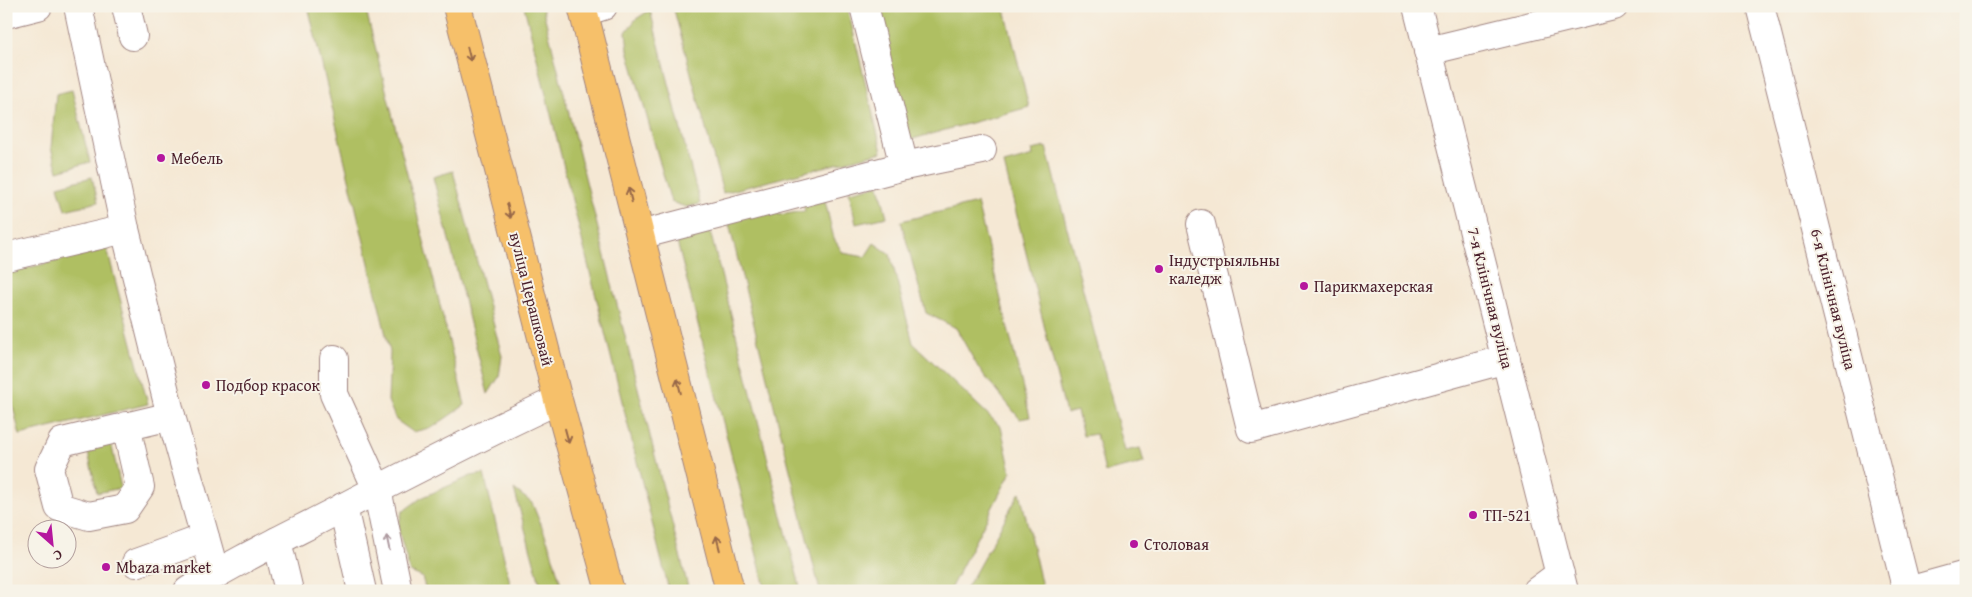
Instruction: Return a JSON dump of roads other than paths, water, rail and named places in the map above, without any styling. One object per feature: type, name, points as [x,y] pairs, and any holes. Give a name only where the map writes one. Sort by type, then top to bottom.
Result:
[{"type":"main road","name":"вуліца Церашковай","points":[[457,6],[558,400],[610,591]]},
{"type":"main road","points":[[590,8],[640,235],[730,591]]},
{"type":"street","points":[[6,14],[38,6]]},
{"type":"street","points":[[78,6],[125,229],[171,416],[205,538],[198,585]]},
{"type":"street","points":[[126,6],[133,36]]},
{"type":"street","points":[[864,6],[904,166]]},
{"type":"street","name":"7-я Клінічная вуліца","points":[[1417,6],[1562,582]]},
{"type":"street","points":[[1428,51],[1614,6]]},
{"type":"street","name":"6-я Клінічная вуліца","points":[[1760,6],[1907,591]]},
{"type":"street","points":[[640,235],[904,166],[982,150]]},
{"type":"street","points":[[1201,224],[1252,429],[1506,359]]},
{"type":"street","points":[[6,257],[125,229]]},
{"type":"street","points":[[334,359],[334,394],[377,489],[398,591]]},
{"type":"street","points":[[198,585],[277,541],[485,433],[558,400]]},
{"type":"street","points":[[126,426],[171,416]]},
{"type":"street","points":[[343,507],[362,591]]},
{"type":"street","points":[[136,563],[205,538]]},
{"type":"street","points":[[277,541],[289,591]]},
{"type":"street","points":[[1907,591],[1966,575]]},
{"type":"street","points":[[1537,591],[1562,582]]},
{"type":"place","name":"Мебель","points":[[161,158]]},
{"type":"place","name":"Індустрыяльны каледж","points":[[1159,269]]},
{"type":"place","name":"Парикмахерская","points":[[1304,286]]},
{"type":"place","name":"Подбор красок","points":[[206,385]]},
{"type":"place","name":"ТП-521","points":[[1473,515]]},
{"type":"place","name":"Столовая","points":[[1134,544]]},
{"type":"place","name":"Mbaza market","points":[[106,567]]}]
